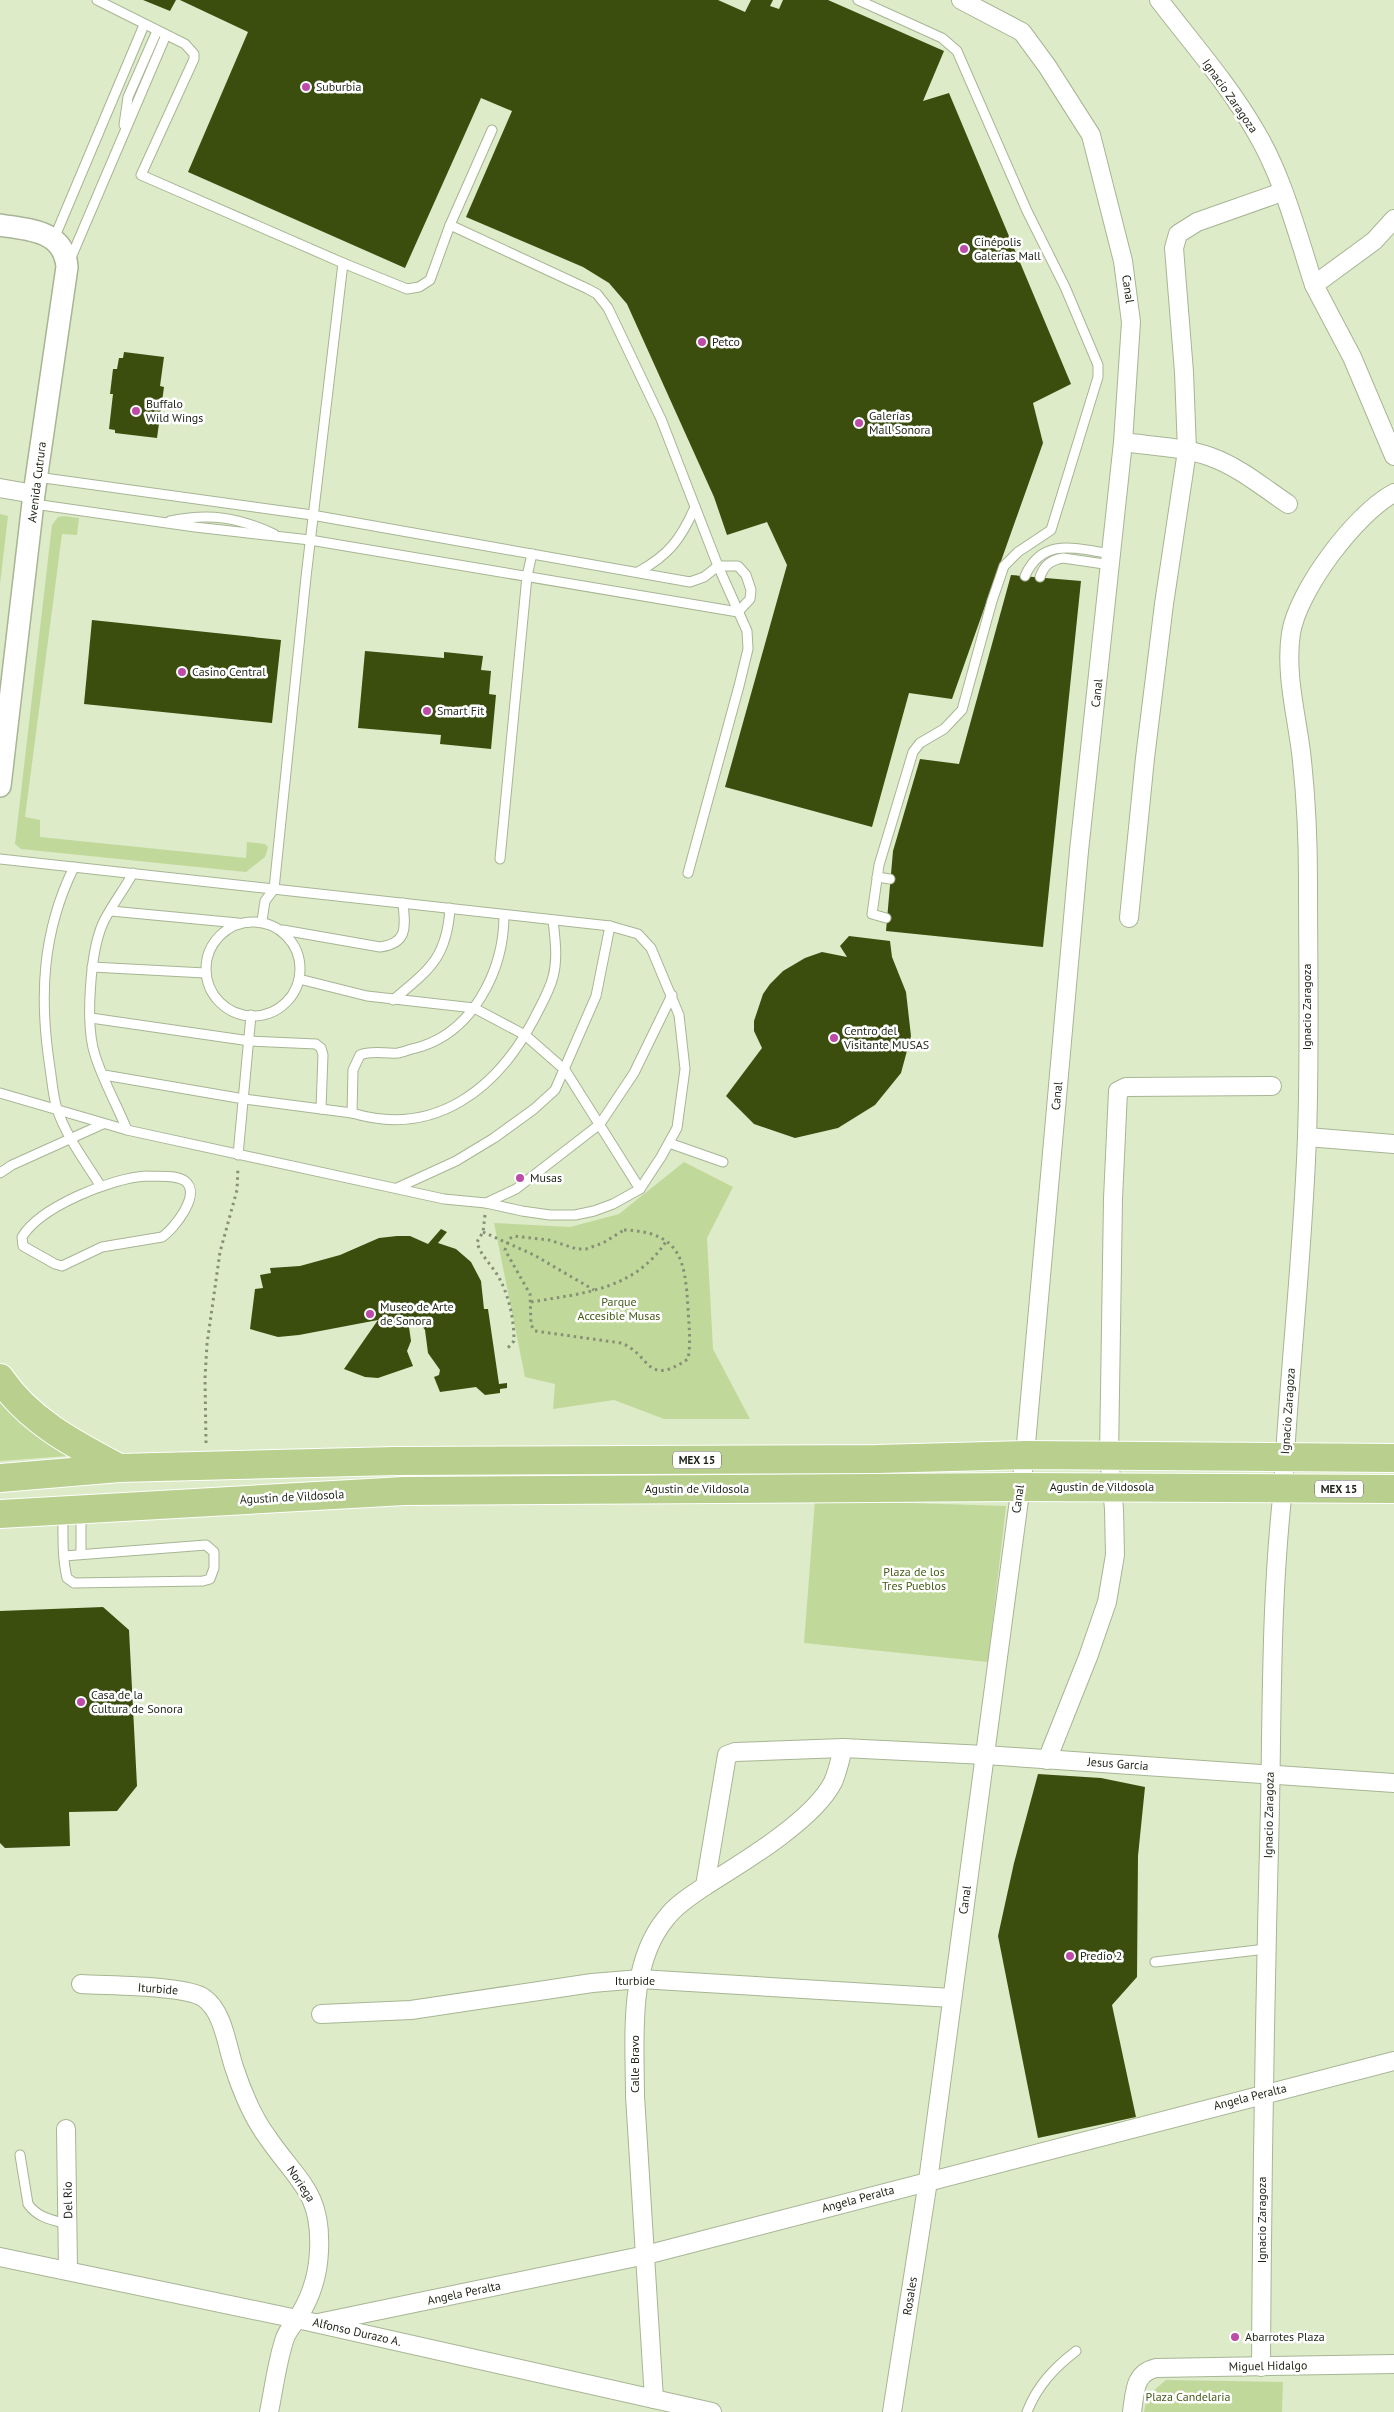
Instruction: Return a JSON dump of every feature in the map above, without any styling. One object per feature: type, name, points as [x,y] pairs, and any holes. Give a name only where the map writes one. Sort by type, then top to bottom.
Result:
[{"type":"main road","points":[[0,1378],[23,1406],[44,1425],[118,1468]]},
{"type":"main road","name":"MEX 15","points":[[0,1478],[118,1468],[396,1461],[867,1459],[1025,1455],[1394,1458]]},
{"type":"main road","name":"Agustin de Vildosola","points":[[0,1514],[404,1491],[1020,1487],[1394,1489]]},
{"type":"street","name":"Canal","points":[[928,2181],[1025,1455],[1079,851],[1123,442],[1131,322],[1129,291],[1123,261],[1091,135],[1047,66],[1022,32],[961,0]]},
{"type":"street","name":"Ignacio Zaragoza","points":[[1159,0],[1253,126],[1282,192],[1314,285],[1352,357],[1394,456]]},
{"type":"street","points":[[1129,918],[1147,739],[1187,451],[1184,372],[1174,248],[1178,234],[1197,222],[1282,192]]},
{"type":"street","points":[[1314,285],[1374,241],[1394,219]]},
{"type":"street","points":[[0,225],[45,233],[64,250],[67,267]]},
{"type":"street","name":"Avenida Cutrura","points":[[0,786],[35,492],[67,267]]},
{"type":"street","points":[[1123,442],[1187,451],[1212,457],[1234,468],[1288,504]]},
{"type":"street","points":[[0,488],[35,492]]},
{"type":"street","name":"Ignacio Zaragoza","points":[[1261,2367],[1262,2094],[1271,1774],[1272,1658],[1278,1533],[1283,1489],[1307,1137],[1308,878],[1306,799],[1291,680],[1291,633],[1299,608],[1310,587],[1341,542],[1374,506],[1394,493]]},
{"type":"street","points":[[1047,1760],[1088,1657],[1107,1602],[1115,1555],[1109,1457],[1114,1189],[1118,1091],[1126,1087],[1272,1086]]},
{"type":"street","points":[[1307,1137],[1394,1144]]},
{"type":"street","points":[[705,1886],[759,1852],[810,1810],[833,1782],[842,1748]]},
{"type":"street","name":"Jesus Garcia","points":[[705,1886],[727,1755],[735,1752],[842,1748],[985,1755],[1394,1783]]},
{"type":"street","name":"Calle Bravo","points":[[654,2399],[635,2096],[634,2048],[640,1979],[655,1934],[666,1918],[675,1908],[705,1886]]},
{"type":"street","name":"Iturbide","points":[[320,2014],[411,2010],[592,1983],[640,1979],[952,1998]]},
{"type":"street","name":"Iturbide","points":[[81,1984],[195,1993],[205,1998],[214,2008],[220,2022]]},
{"type":"street","name":"Noriega","points":[[220,2022],[235,2070],[256,2119],[311,2195],[316,2208],[320,2236],[316,2281],[311,2294],[285,2338],[269,2412]]},
{"type":"street","name":"Angela Peralta","points":[[318,2323],[646,2255],[1394,2061]]},
{"type":"street","name":"Del Rio","points":[[66,2129],[68,2270]]},
{"type":"street","name":"Rosales","points":[[892,2412],[928,2181]]},
{"type":"street","name":"Alfonso Durazo A.","points":[[0,2257],[318,2323],[712,2412]]},
{"type":"street","name":"Miguel Hidalgo","points":[[1132,2412],[1137,2380],[1143,2373],[1156,2368],[1394,2364]]},
{"type":"lane","points":[[97,0],[185,44],[193,50],[194,60],[141,175],[407,290],[419,287],[430,280],[450,225],[492,130]]},
{"type":"lane","points":[[858,0],[942,38],[957,50],[997,138],[1027,211],[1069,296],[1098,365],[1098,377],[1051,530],[1018,552],[1004,566],[992,601],[962,710],[944,728],[920,743],[914,752],[896,826],[877,877],[872,914],[886,918]]},
{"type":"lane","points":[[53,241],[144,25]]},
{"type":"lane","points":[[122,138],[128,97],[157,31]]},
{"type":"lane","points":[[67,267],[166,35]]},
{"type":"lane","points":[[450,225],[597,294],[608,308],[661,420],[718,566],[747,631],[748,649],[688,874]]},
{"type":"lane","points":[[262,921],[265,901],[274,889],[312,515],[342,263]]},
{"type":"lane","points":[[35,492],[312,515],[690,582],[704,577],[718,566],[738,566],[750,583],[750,599],[738,612]]},
{"type":"lane","points":[[35,492],[165,522],[310,540],[738,612]]},
{"type":"lane","points":[[638,572],[654,563],[672,548],[684,533],[695,506]]},
{"type":"lane","points":[[1025,576],[1037,558],[1052,548],[1064,548],[1111,560]]},
{"type":"lane","points":[[500,859],[527,576],[532,554]]},
{"type":"lane","points":[[1040,577],[1043,569],[1050,563],[1063,558],[1111,560]]},
{"type":"lane","points":[[0,859],[610,926],[638,934],[644,939],[656,958],[679,1015],[685,1069],[682,1102],[676,1128],[640,1189],[613,1204],[576,1215],[522,1211],[486,1203],[444,1199],[127,1130],[0,1093]]},
{"type":"lane","points":[[74,867],[61,893],[49,936],[46,963],[45,1034],[57,1109],[71,1138],[100,1185]]},
{"type":"lane","points":[[127,1130],[91,1040],[92,967],[104,922],[133,874]]},
{"type":"lane","points":[[877,877],[890,879]]},
{"type":"lane","points":[[111,911],[239,924],[262,921],[282,930],[380,947],[386,946],[400,938],[405,929],[402,903]]},
{"type":"lane","points":[[393,1000],[434,963],[445,943],[450,908]]},
{"type":"lane","points":[[352,1113],[353,1070],[360,1055],[366,1052],[397,1053],[431,1044],[452,1032],[474,1008],[498,959],[504,937],[504,915]]},
{"type":"lane","points":[[104,1075],[244,1099],[352,1113],[382,1120],[413,1119],[440,1112],[467,1098],[494,1076],[525,1035],[553,977],[556,952],[553,920]]},
{"type":"lane","points":[[239,924],[225,931],[211,946],[205,973],[210,989],[222,1006],[236,1013],[251,1015],[272,1013],[294,993],[299,979],[300,966],[295,948],[282,930]]},
{"type":"lane","points":[[397,1188],[456,1161],[494,1138],[534,1109],[555,1090],[596,996],[610,926]]},
{"type":"lane","points":[[92,967],[205,973]]},
{"type":"lane","points":[[299,979],[367,996],[474,1008],[525,1035],[565,1070],[640,1189]]},
{"type":"lane","points":[[486,1203],[516,1189],[600,1124],[634,1073],[672,996]]},
{"type":"lane","points":[[238,1155],[251,1015]]},
{"type":"lane","points":[[91,1018],[250,1041],[316,1044],[321,1048],[321,1109]]},
{"type":"lane","points":[[0,1173],[12,1165],[103,1124]]},
{"type":"lane","points":[[668,1143],[723,1162]]},
{"type":"lane","points":[[129,1177],[179,1177],[186,1181],[190,1198],[186,1210],[168,1233],[156,1239],[118,1243],[62,1266],[23,1246],[22,1237],[25,1232],[53,1209],[100,1185],[129,1177]]},
{"type":"lane","points":[[72,1510],[81,1554]]},
{"type":"lane","points":[[64,1556],[206,1545],[214,1552],[214,1568],[210,1579],[203,1581],[74,1584],[67,1578],[64,1556],[72,1510]]},
{"type":"lane","points":[[1155,1962],[1266,1949]]},
{"type":"lane","points":[[20,2155],[28,2204],[32,2210],[41,2217],[68,2224]]},
{"type":"lane","points":[[1027,2412],[1032,2399],[1052,2370],[1076,2351]]},
{"type":"path","points":[[206,1466],[204,1378],[207,1344],[220,1252],[237,1190],[238,1155]]},
{"type":"path","points":[[486,1203],[483,1232],[477,1242],[478,1249],[498,1277],[510,1305],[514,1325],[514,1341],[506,1350]]},
{"type":"path","points":[[624,1230],[639,1230],[667,1240],[676,1251],[685,1271],[691,1344],[688,1359],[675,1368],[668,1370],[654,1369],[644,1363],[628,1345],[535,1331],[531,1325],[530,1294],[505,1250],[507,1242],[514,1236],[549,1240],[577,1249],[586,1249],[603,1243],[624,1230]]},
{"type":"path","points":[[483,1232],[534,1254],[595,1291]]},
{"type":"path","points":[[531,1302],[595,1291],[614,1285],[639,1271],[656,1257],[667,1240]]},
{"type":"green space","points":[[0,514],[8,516],[0,584]]},
{"type":"green space","points":[[58,517],[79,518],[77,535],[62,534],[25,817],[40,820],[40,837],[246,858],[247,842],[265,844],[268,847],[265,857],[246,872],[21,849],[15,844],[52,525]]},
{"type":"green space","name":"Parque Accesible Musas","points":[[684,1162],[733,1187],[707,1238],[713,1349],[750,1419],[664,1419],[614,1400],[553,1409],[555,1384],[525,1377],[494,1223],[570,1227],[619,1214]]},
{"type":"green space","points":[[0,1402],[37,1435],[67,1456],[0,1461]]},
{"type":"green space","name":"Plaza de los Tres Pueblos","points":[[815,1500],[1006,1506],[988,1662],[804,1643]]},
{"type":"green space","name":"Plaza Candelaria","points":[[1166,2380],[1283,2382],[1282,2412],[1144,2412],[1147,2396]]},
{"type":"building","points":[[143,0],[176,0],[170,11]]},
{"type":"building","name":"Galerías Mall Sonora","points":[[180,0],[718,0],[745,12],[751,0],[773,0],[770,6],[779,9],[783,0],[828,0],[944,51],[923,101],[949,93],[1071,384],[1033,403],[1043,443],[952,699],[909,693],[872,827],[725,787],[787,565],[767,522],[727,535],[714,497],[627,304],[609,283],[583,267],[466,217],[512,111],[481,98],[405,268],[188,172],[248,32]]},
{"type":"building","name":"Buffalo Wild Wings","points":[[124,352],[164,357],[160,386],[164,387],[157,438],[115,433],[115,430],[109,429],[113,394],[110,394],[113,369],[117,369],[119,358],[123,358]]},
{"type":"building","points":[[1011,575],[1081,581],[1043,947],[886,931],[893,851],[920,759],[959,764]]},
{"type":"building","name":"Casino Central","points":[[92,620],[281,640],[272,723],[84,704]]},
{"type":"building","name":"Smart Fit","points":[[365,651],[444,658],[444,652],[483,656],[481,670],[491,671],[489,694],[496,695],[491,749],[440,744],[441,735],[358,728]]},
{"type":"building","name":"Centro del Visitante MUSAS","points":[[849,936],[890,941],[892,957],[906,992],[911,1036],[901,1073],[875,1105],[838,1128],[795,1138],[754,1124],[726,1096],[762,1048],[754,1031],[754,1021],[763,994],[783,971],[805,958],[822,952],[847,957],[840,946]]},
{"type":"building","name":"Museo de Arte de Sonora","points":[[441,1229],[447,1232],[438,1243],[456,1249],[471,1262],[481,1281],[484,1309],[488,1309],[499,1384],[507,1383],[507,1388],[500,1389],[500,1393],[485,1395],[476,1387],[440,1392],[434,1377],[439,1375],[440,1370],[428,1353],[425,1330],[417,1319],[408,1320],[411,1341],[407,1351],[413,1366],[378,1378],[365,1377],[344,1369],[378,1320],[299,1335],[278,1337],[250,1329],[255,1289],[263,1288],[260,1275],[271,1273],[270,1268],[300,1266],[340,1255],[379,1238],[410,1236],[428,1244]]},
{"type":"building","points":[[103,1607],[129,1630],[137,1786],[117,1811],[69,1812],[70,1846],[5,1848],[0,1843],[0,1611]]},
{"type":"building","name":"Predio 2","points":[[1038,1774],[1101,1778],[1145,1787],[1138,1856],[1137,1977],[1112,2005],[1136,2117],[1038,2138],[998,1936],[1014,1863]]},
{"type":"place","name":"Suburbia","points":[[306,87]]},
{"type":"place","name":"Cinépolis Galerías Mall","points":[[964,249]]},
{"type":"place","name":"Petco","points":[[702,342]]},
{"type":"place","name":"Buffalo Wild Wings","points":[[136,411]]},
{"type":"place","name":"Galerías Mall Sonora","points":[[859,423]]},
{"type":"place","name":"Casino Central","points":[[182,672]]},
{"type":"place","name":"Smart Fit","points":[[427,711]]},
{"type":"place","name":"Centro del Visitante MUSAS","points":[[834,1038]]},
{"type":"place","name":"Musas","points":[[520,1178]]},
{"type":"place","name":"Museo de Arte de Sonora","points":[[370,1314]]},
{"type":"place","name":"Casa de la Cultura de Sonora","points":[[81,1702]]},
{"type":"place","name":"Predio 2","points":[[1070,1956]]},
{"type":"place","name":"Abarrotes Plaza","points":[[1235,2337]]}]
